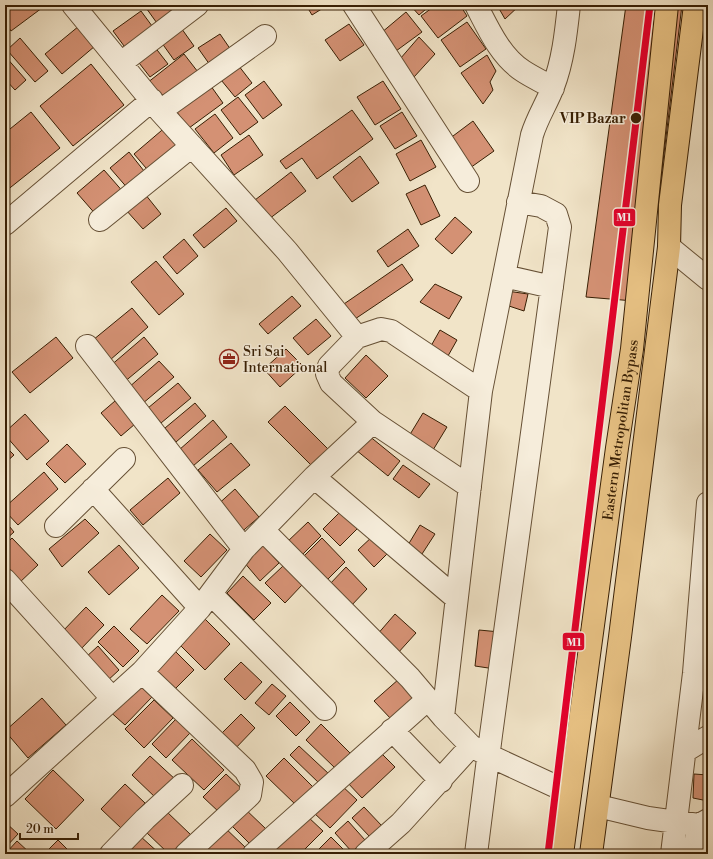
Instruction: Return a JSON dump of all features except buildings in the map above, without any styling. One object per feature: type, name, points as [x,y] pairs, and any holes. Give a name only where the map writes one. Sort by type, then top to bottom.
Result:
[{"type":"main road","name":"Eastern Metropolitan Bypass","points":[[562,854],[632,348],[667,5]]},
{"type":"main road","points":[[591,854],[622,629],[669,247],[670,205],[694,5]]},
{"type":"street","points":[[74,5],[156,106],[287,251],[357,337]]},
{"type":"street","points":[[121,63],[198,5]]},
{"type":"street","points":[[354,5],[468,181]]},
{"type":"street","points":[[476,5],[492,36],[505,54],[521,70],[553,88]]},
{"type":"street","points":[[443,717],[481,391],[532,135],[536,120],[553,88],[562,55],[569,5]]},
{"type":"street","points":[[5,224],[156,106],[265,36]]},
{"type":"street","points":[[100,220],[192,146]]},
{"type":"street","points":[[476,854],[480,751],[552,288],[560,227],[556,214],[542,206],[518,202]]},
{"type":"street","points":[[669,247],[708,279]]},
{"type":"street","points":[[504,276],[552,288]]},
{"type":"street","points":[[470,487],[373,422],[331,383],[327,374],[329,366],[357,337],[381,329],[391,330],[481,391]]},
{"type":"street","points":[[87,346],[244,549]]},
{"type":"street","points":[[5,796],[142,672],[205,601],[244,549],[314,477],[373,422]]},
{"type":"street","points":[[56,526],[124,459]]},
{"type":"street","points":[[314,477],[456,598]]},
{"type":"street","points":[[93,489],[205,601],[325,709]]},
{"type":"street","points":[[672,854],[694,673],[703,618],[708,503]]},
{"type":"street","points":[[263,530],[410,678],[443,717],[480,751],[570,793]]},
{"type":"street","points":[[5,580],[112,698]]},
{"type":"street","points":[[142,672],[245,770],[252,782],[250,795],[186,854]]},
{"type":"street","points":[[254,854],[428,699]]},
{"type":"street","points":[[392,730],[441,781]]},
{"type":"street","points":[[685,751],[708,737]]},
{"type":"street","points":[[366,854],[401,823],[441,781],[480,751]]},
{"type":"street","points":[[111,854],[182,785]]},
{"type":"street","points":[[598,806],[648,818],[676,822],[704,822],[693,854]]},
{"type":"transit line","name":"M1","points":[[548,854],[650,5]]},
{"type":"place","name":"VIP Bazar","points":[[636,118]]},
{"type":"place","name":"Sri Sai International","points":[[229,359]]}]
